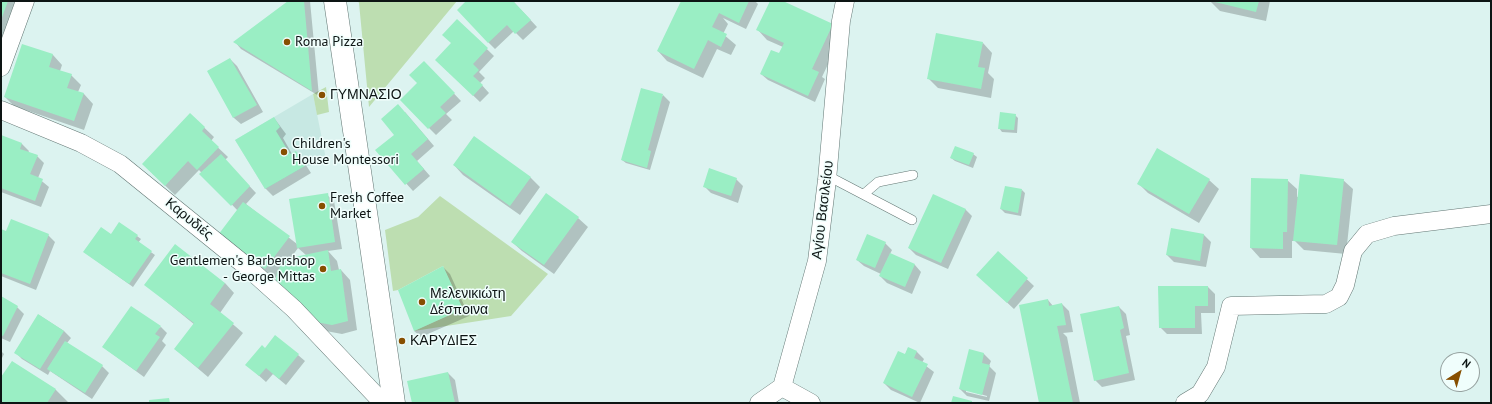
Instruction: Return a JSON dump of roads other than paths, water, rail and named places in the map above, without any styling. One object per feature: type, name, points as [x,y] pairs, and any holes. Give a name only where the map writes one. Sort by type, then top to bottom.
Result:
[{"type":"street","points":[[1,67],[25,1]]},
{"type":"street","points":[[335,1],[394,403]]},
{"type":"street","name":"Αγίου Βασιλείου","points":[[782,387],[817,260],[828,176],[841,21],[845,1]]},
{"type":"street","name":"Καρυδιές","points":[[1,110],[81,143],[120,164],[246,266],[294,309],[383,403]]},
{"type":"street","points":[[1186,403],[1200,394],[1216,367],[1231,306],[1326,304],[1339,297],[1345,285],[1353,251],[1367,234],[1394,226],[1491,214]]},
{"type":"street","points":[[760,403],[782,387],[811,403]]},
{"type":"lane","points":[[864,194],[878,182],[913,175]]},
{"type":"lane","points":[[828,176],[912,220]]},
{"type":"place","name":"Roma Pizza","points":[[287,42]]},
{"type":"place","name":"ΓΥΜΝΑΣΙΟ","points":[[322,95]]},
{"type":"place","name":"Children's House Montessori","points":[[284,152]]},
{"type":"place","name":"Fresh Coffee Market","points":[[322,206]]},
{"type":"place","name":"Gentlemen's Barbershop - George Mittas","points":[[323,269]]},
{"type":"place","name":"Μελενικιώτη Δέσποινα","points":[[422,302]]},
{"type":"place","name":"ΚΑΡΥΔΙΕΣ","points":[[402,341]]}]
